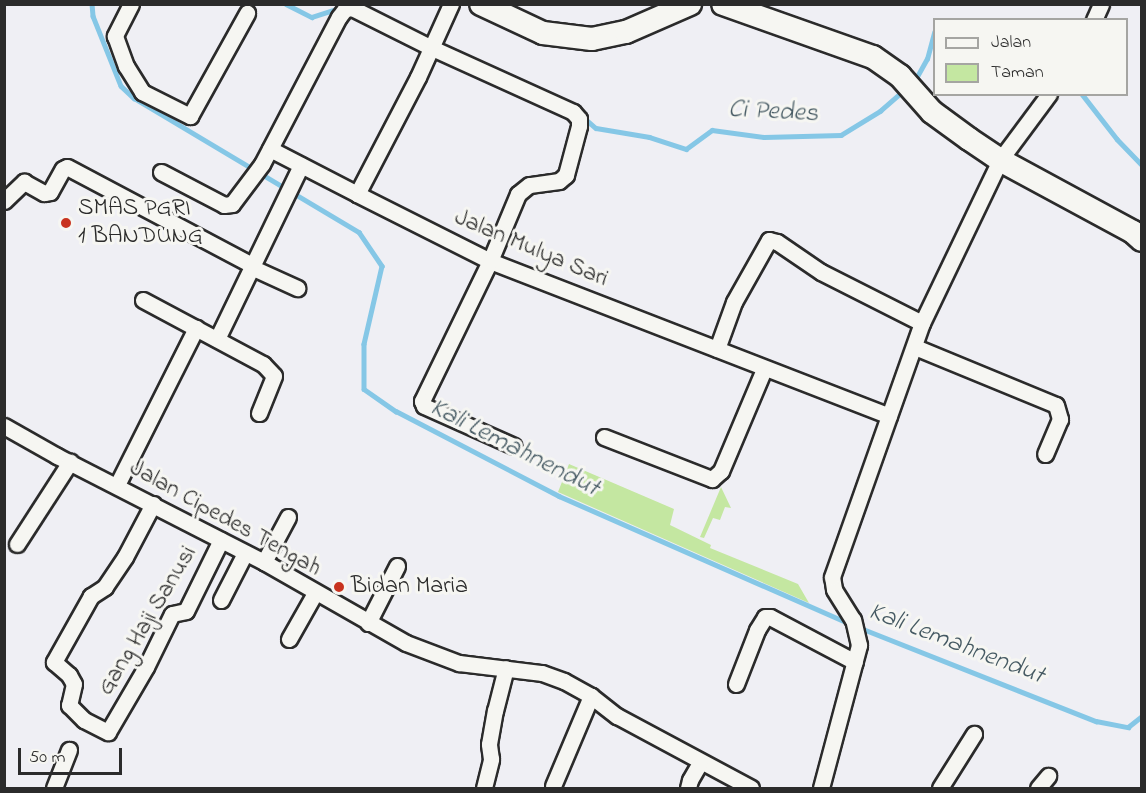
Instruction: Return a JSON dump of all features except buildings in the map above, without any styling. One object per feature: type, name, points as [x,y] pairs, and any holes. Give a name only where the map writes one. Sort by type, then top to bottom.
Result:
[{"type":"street","points":[[131,4],[115,36],[126,66],[142,92],[189,116],[248,13]]},
{"type":"street","points":[[357,194],[432,48],[451,4]]},
{"type":"street","points":[[481,4],[527,28],[543,33],[592,39],[626,33],[690,4]]},
{"type":"street","points":[[723,4],[873,57],[900,76],[944,122],[1000,160],[1139,235]]},
{"type":"street","points":[[1095,18],[1101,4]]},
{"type":"street","points":[[161,172],[224,206],[232,204],[262,164],[345,9],[360,11],[432,48],[573,112],[579,119],[576,138],[563,179],[529,185],[518,194],[490,261],[422,403],[514,446]]},
{"type":"street","points":[[821,789],[859,645],[854,620],[834,589],[832,577],[922,323],[1000,160],[1048,96]]},
{"type":"street","name":"Jalan Mulya Sari","points":[[270,149],[490,261],[889,416]]},
{"type":"street","points":[[217,339],[301,165]]},
{"type":"street","points":[[4,201],[24,182],[44,193],[50,192],[63,168],[67,167],[297,288]]},
{"type":"street","points":[[717,349],[734,302],[769,240],[777,242],[820,272],[922,323]]},
{"type":"street","points":[[143,300],[263,364],[274,376],[259,413]]},
{"type":"street","points":[[117,485],[195,328]]},
{"type":"street","points":[[915,347],[1056,405],[1060,419],[1045,454]]},
{"type":"street","points":[[604,437],[712,479],[721,471],[764,369]]},
{"type":"street","name":"Jalan Cipedes Tengah","points":[[4,426],[264,562],[368,623],[437,657],[459,663],[542,673],[564,681],[591,696],[617,716],[744,787]]},
{"type":"street","points":[[17,544],[70,462]]},
{"type":"street","name":"Gang Haji Sanusi","points":[[153,504],[126,557],[105,587],[91,596],[54,662],[69,675],[74,684],[69,705],[84,720],[108,732],[146,667],[172,614],[186,611],[221,540]]},
{"type":"street","points":[[264,562],[288,517]]},
{"type":"street","points":[[221,600],[245,553]]},
{"type":"street","points":[[368,623],[397,566]]},
{"type":"street","points":[[289,639],[315,593]]},
{"type":"street","points":[[735,684],[757,630],[765,617],[770,617],[855,662]]},
{"type":"street","points":[[484,789],[491,759],[489,744],[495,711],[506,668]]},
{"type":"street","points":[[553,786],[591,696]]},
{"type":"street","points":[[940,789],[974,734]]},
{"type":"street","points":[[54,789],[69,750]]},
{"type":"street","points":[[688,789],[690,780],[700,763]]},
{"type":"street","points":[[1038,789],[1048,776]]},
{"type":"green space","points":[[569,464],[674,509],[670,525],[711,545],[710,548],[798,584],[809,603],[558,492]]},
{"type":"green space","points":[[721,487],[731,508],[725,507],[720,520],[713,518],[704,538],[700,537]]},
{"type":"waterway","name":"Kali Lemahnendut","points":[[92,4],[93,16],[121,86],[134,98],[359,232],[382,266],[364,344],[364,389],[396,411],[559,496],[850,624]]},
{"type":"waterway","name":"Ci Pedes","points":[[286,4],[312,17],[339,8]]},
{"type":"waterway","name":"Ci Pedes","points":[[914,82],[927,59],[933,36]]},
{"type":"waterway","name":"Ci Pedes","points":[[582,116],[596,128],[649,137],[686,149],[712,130],[764,137],[841,135],[880,111],[905,89]]},
{"type":"waterway","name":"Ci Pedes","points":[[1084,96],[1117,139],[1142,165]]},
{"type":"waterway","name":"Kali Lemahnendut","points":[[858,627],[1096,721],[1128,727],[1142,716]]},
{"type":"place","name":"SMAS PGRI 1 BANDUNG","points":[[66,223]]},
{"type":"place","name":"Bidan Maria","points":[[339,587]]}]
